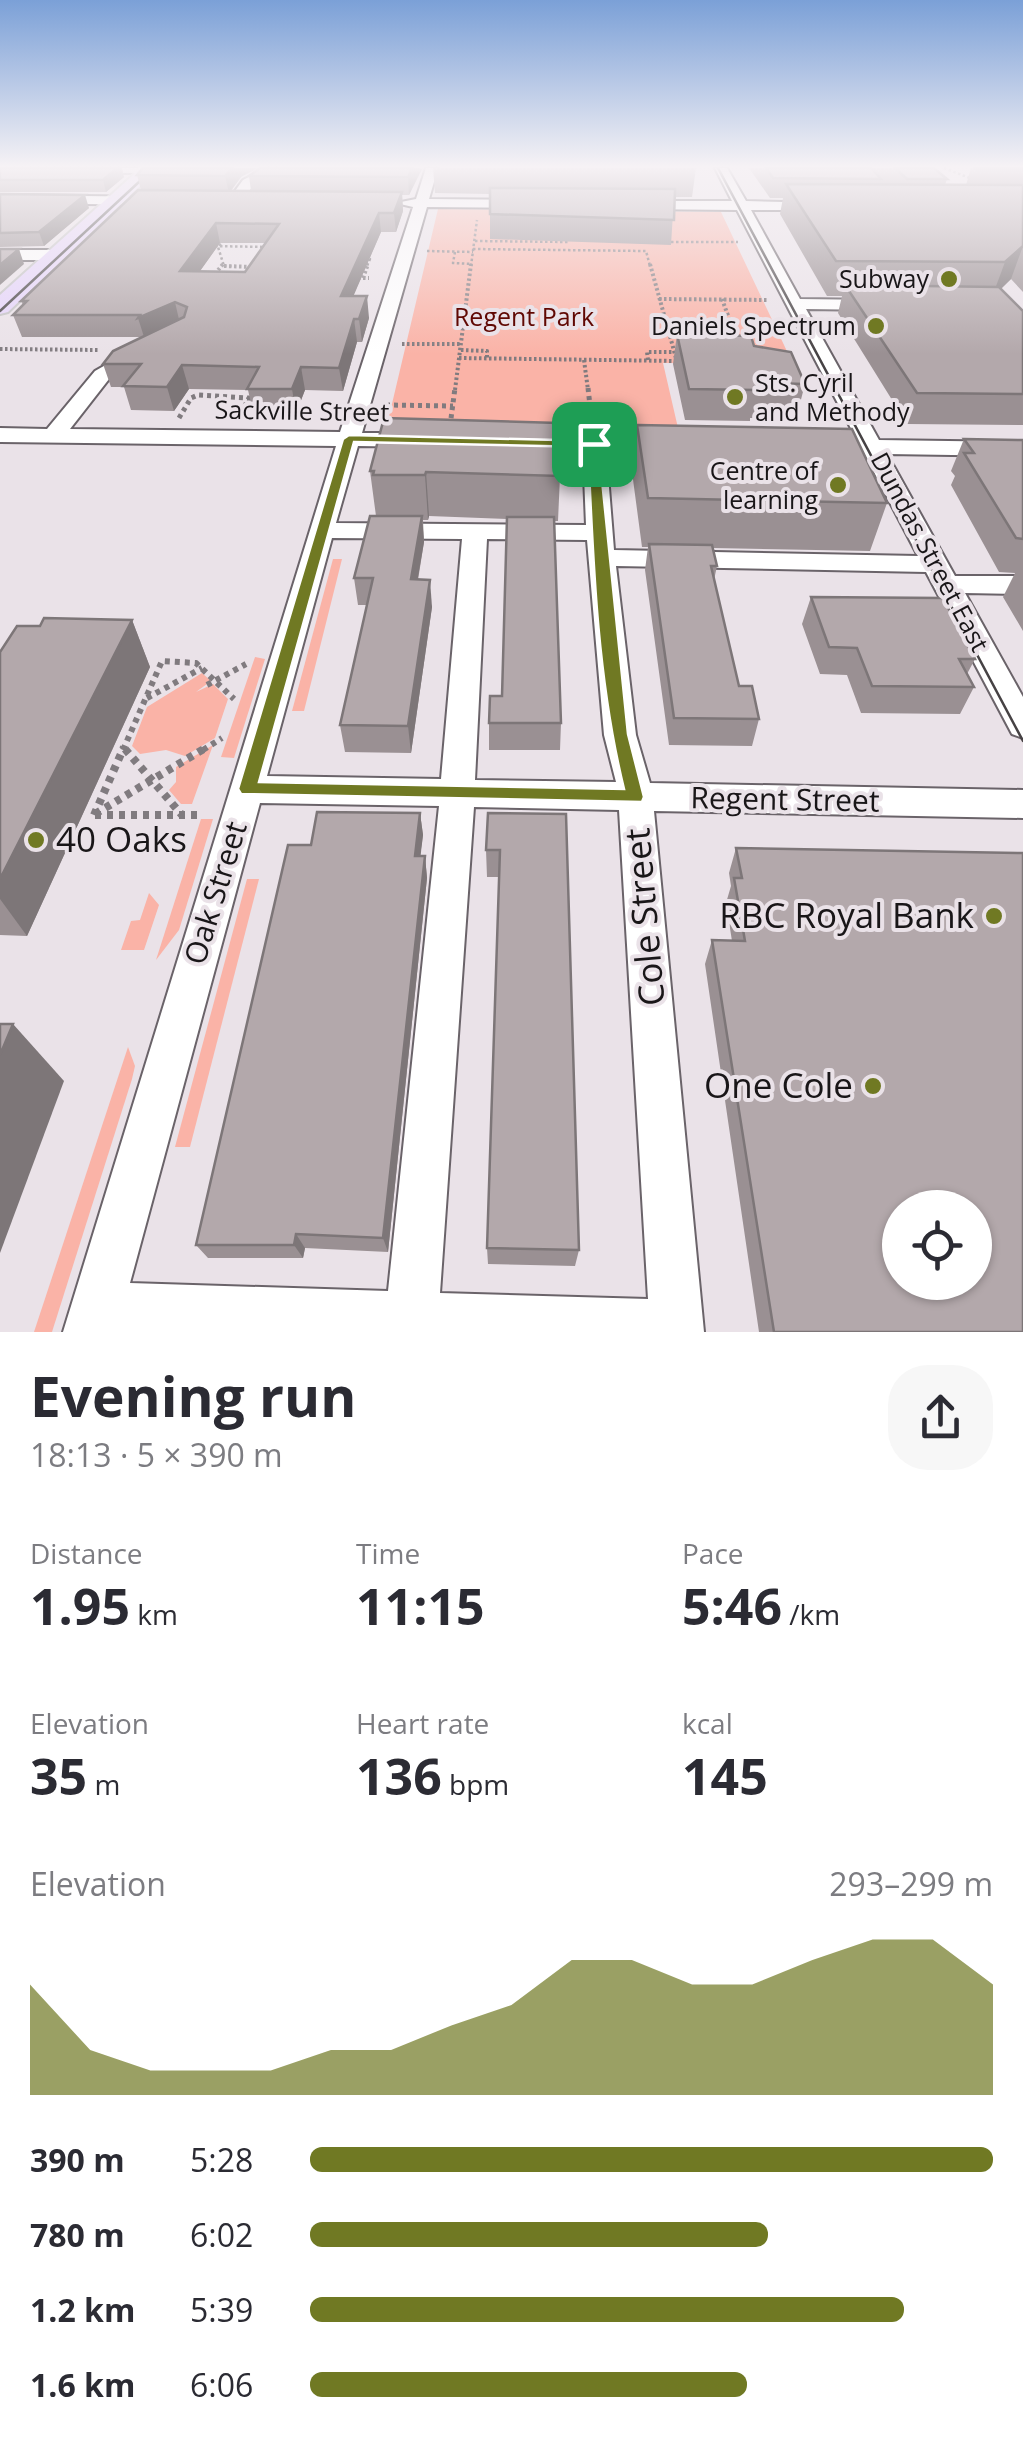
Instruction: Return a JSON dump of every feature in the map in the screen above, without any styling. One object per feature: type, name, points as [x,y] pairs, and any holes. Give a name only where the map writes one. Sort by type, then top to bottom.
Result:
[{"type":"main road","points":[[0,307],[84,230]]},
{"type":"street","name":"Oak Street","points":[[93,1320],[321,530],[414,230]]},
{"type":"street","name":"Dundas Street East","points":[[755,230],[1023,726]]},
{"type":"street","points":[[0,255],[56,256]]},
{"type":"street","points":[[796,304],[897,305]]},
{"type":"street","points":[[59,436],[102,375],[145,349]]},
{"type":"street","name":"Sackville Street","points":[[0,435],[349,439],[443,434]]},
{"type":"street","points":[[494,442],[593,436],[706,445]]},
{"type":"street","name":"Cole Street","points":[[593,436],[620,734],[635,797],[677,1329]]},
{"type":"street","points":[[802,446],[1023,449]]},
{"type":"street","points":[[321,530],[475,533],[941,574],[1023,585]]},
{"type":"street","points":[[412,1318],[475,533]]},
{"type":"street","name":"Regent Street","points":[[248,789],[1023,804]]},
{"type":"street","points":[[93,1320],[412,1318],[677,1329]]},
{"type":"path","points":[[214,230],[202,246],[280,247]]},
{"type":"path","points":[[443,434],[453,406],[476,230]]},
{"type":"path","points":[[218,246],[226,239]]},
{"type":"path","points":[[474,241],[568,242]]},
{"type":"path","points":[[644,242],[676,361]]},
{"type":"path","points":[[661,242],[740,242]]},
{"type":"path","points":[[218,246],[224,266]]},
{"type":"path","points":[[242,280],[262,247]]},
{"type":"path","points":[[425,252],[646,250]]},
{"type":"path","points":[[455,252],[453,264],[472,264]]},
{"type":"path","points":[[346,278],[366,278],[370,259],[357,253]]},
{"type":"path","points":[[224,266],[266,267]]},
{"type":"path","points":[[199,275],[218,274],[224,266]]},
{"type":"path","points":[[660,299],[769,300]]},
{"type":"path","points":[[666,320],[730,320],[722,300]]},
{"type":"path","points":[[57,350],[63,338]]},
{"type":"path","points":[[402,344],[487,351],[487,358]]},
{"type":"path","points":[[0,349],[145,349]]},
{"type":"path","points":[[648,360],[647,352],[674,352]]},
{"type":"path","points":[[459,358],[694,361]]},
{"type":"path","points":[[584,360],[593,436]]},
{"type":"path","points":[[186,390],[195,396],[246,398],[263,391]]},
{"type":"path","points":[[179,419],[195,396]]},
{"type":"path","points":[[238,420],[246,398]]},
{"type":"path","points":[[386,405],[453,406]]},
{"type":"path","points":[[94,815],[162,661],[196,662],[234,699]]},
{"type":"path","points":[[207,686],[246,664]]},
{"type":"path","points":[[146,698],[202,668]]},
{"type":"path","points":[[94,815],[222,738]]},
{"type":"path","points":[[125,749],[182,814]]},
{"type":"path","points":[[94,815],[197,814]]},
{"type":"green space","name":"Regent Park","points":[[433,230],[730,230],[793,364],[663,363],[678,428],[387,425]]},
{"type":"green space","points":[[333,559],[342,559],[304,711],[292,711]]},
{"type":"green space","points":[[255,657],[265,659],[234,758],[221,757]]},
{"type":"green space","points":[[202,673],[211,681],[196,692],[213,684],[228,699],[215,738],[185,756],[166,750],[140,754],[132,746],[147,707]]},
{"type":"green space","points":[[213,745],[192,804],[181,804],[169,790],[176,782],[176,767]]},
{"type":"green space","points":[[201,819],[213,819],[179,930],[156,960]]},
{"type":"green space","points":[[247,879],[259,879],[190,1147],[175,1147]]},
{"type":"green space","points":[[149,893],[159,905],[144,950],[121,950],[131,921],[140,920]]},
{"type":"green space","points":[[128,1047],[135,1066],[132,1079],[52,1332],[34,1332]]},
{"type":"building","points":[[0,230],[41,230],[39,232]]},
{"type":"building","points":[[96,230],[211,230],[180,271],[245,272],[275,230],[371,230],[341,296],[367,296],[359,319],[354,319],[339,368],[301,367],[292,389],[247,389],[259,367],[182,365],[167,387],[123,386],[141,364],[103,364],[113,351],[184,317],[187,307],[175,302],[138,318],[140,315],[13,315],[27,301],[21,301]]},
{"type":"building","points":[[816,230],[1023,230],[1023,246],[1005,262],[836,261]]},
{"type":"building","points":[[0,249],[19,249],[0,265]]},
{"type":"building","name":"Daniels Spectrum","points":[[845,285],[999,287],[1023,311],[1023,394],[917,393]]},
{"type":"building","points":[[677,334],[751,336],[754,346],[791,352],[805,384],[768,383],[769,387],[755,387],[756,390],[689,389]]},
{"type":"building","points":[[384,418],[558,423],[560,476],[426,472],[373,475],[374,471],[370,471]]},
{"type":"building","points":[[637,425],[852,429],[887,503],[648,498]]},
{"type":"building","points":[[964,439],[1023,440],[1023,539],[1016,538],[964,453],[974,453]]},
{"type":"building","points":[[370,516],[422,516],[411,579],[430,580],[408,726],[340,725],[373,578],[354,578]]},
{"type":"building","points":[[507,517],[554,517],[561,723],[489,723],[490,696],[502,696]]},
{"type":"building","points":[[649,544],[712,545],[717,566],[711,566],[739,686],[752,686],[759,719],[674,718]]},
{"type":"building","points":[[811,597],[943,598],[975,659],[959,659],[974,687],[872,686],[857,648],[829,647]]},
{"type":"building","points":[[44,618],[132,620],[0,879],[0,652],[17,626],[40,626]]},
{"type":"building","points":[[317,812],[420,813],[415,856],[425,856],[383,1238],[296,1234],[294,1245],[196,1245],[288,845],[311,845]]},
{"type":"building","points":[[488,813],[566,814],[579,1250],[487,1248],[500,850],[486,850]]},
{"type":"building","name":"One Cole","points":[[736,848],[1023,853],[1023,1332],[774,1332],[712,940],[745,941],[734,878],[742,878]]},
{"type":"building","points":[[0,1024],[13,1024],[0,1055]]},
{"type":"tram line","points":[[0,311],[87,230]]},
{"type":"tram line","points":[[751,230],[1023,741]]},
{"type":"place","name":"Subway","points":[[949,279]]},
{"type":"place","name":"Daniels Spectrum","points":[[876,326]]},
{"type":"place","name":"Sts. Cyril and Methody","points":[[735,397]]},
{"type":"place","name":"Centre of learning","points":[[838,485]]},
{"type":"place","name":"40 Oaks","points":[[36,840]]},
{"type":"place","name":"RBC Royal Bank","points":[[994,916]]},
{"type":"place","name":"One Cole","points":[[873,1086]]},
{"type":"route","points":[[349,439],[594,444],[598,533],[620,734],[635,797],[248,789],[349,439]]}]
